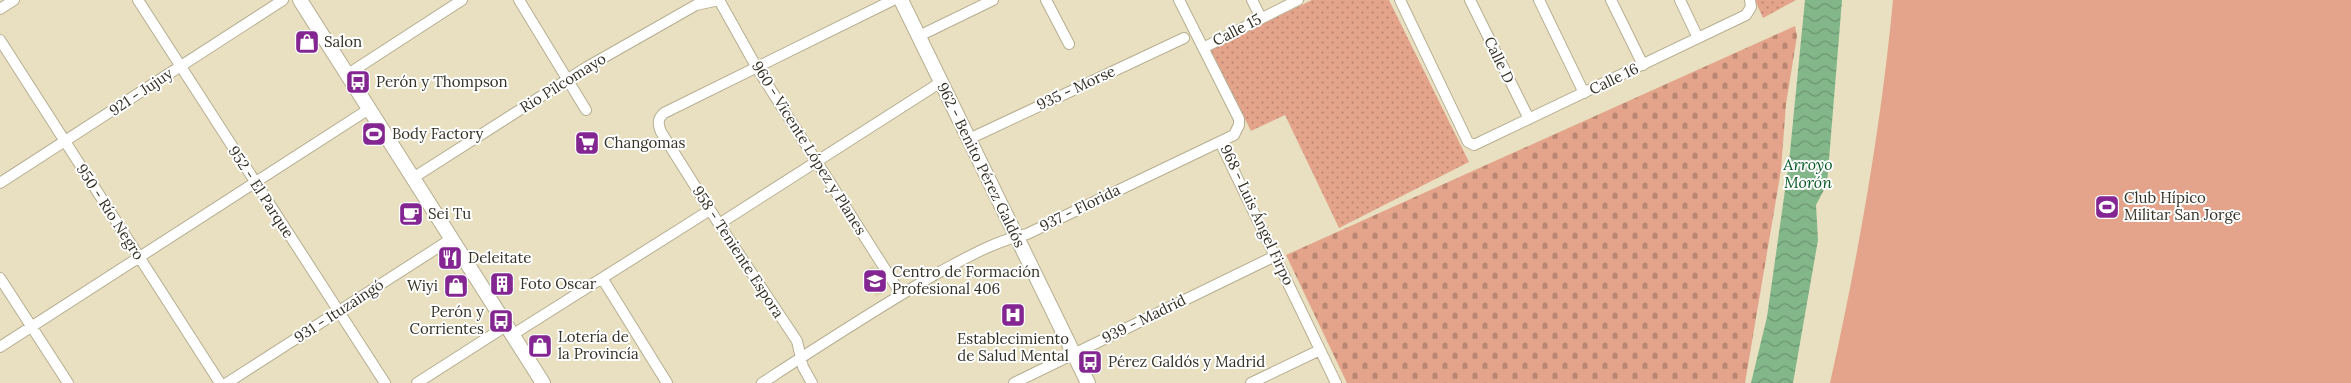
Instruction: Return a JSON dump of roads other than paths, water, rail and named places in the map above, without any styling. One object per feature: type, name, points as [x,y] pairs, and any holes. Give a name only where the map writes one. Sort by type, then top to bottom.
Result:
[{"type":"main road","points":[[300,0],[543,383]]},
{"type":"main road","name":"962 - Benito Pérez Galdós","points":[[901,0],[1088,383]]},
{"type":"street","points":[[0,9],[14,0]]},
{"type":"street","name":"952 - El Parque","points":[[138,0],[385,383]]},
{"type":"street","name":"921 - Jujuy","points":[[0,183],[283,0]]},
{"type":"street","points":[[348,74],[462,0]]},
{"type":"street","points":[[519,0],[586,110]]},
{"type":"street","name":"Rio Pilcomayo","points":[[414,178],[568,79],[695,2],[719,0]]},
{"type":"street","name":"960 - Vicente López y Planes","points":[[719,0],[757,68],[901,294]]},
{"type":"street","points":[[757,68],[893,0]]},
{"type":"street","points":[[918,36],[993,0]]},
{"type":"street","points":[[1046,0],[1069,44]]},
{"type":"street","name":"968 - Luis Ángel Firpo","points":[[1179,0],[1239,119],[1239,125],[1234,135],[1220,142],[1336,383]]},
{"type":"street","points":[[1252,0],[1261,18]]},
{"type":"street","name":"Calle 15","points":[[1203,48],[1298,0]]},
{"type":"street","name":"Calle 16","points":[[1400,0],[1468,142],[1474,145],[1746,15],[1751,3]]},
{"type":"street","name":"Calle D","points":[[1470,0],[1529,119]]},
{"type":"street","points":[[1539,0],[1584,93]]},
{"type":"street","points":[[1611,0],[1643,65]]},
{"type":"street","points":[[1680,0],[1698,38]]},
{"type":"street","name":"935 - Morse","points":[[969,139],[1184,38]]},
{"type":"street","name":"950 - Río Negro","points":[[0,40],[220,383]]},
{"type":"street","name":"958 - Teniente Espora","points":[[757,68],[664,113],[659,117],[658,124],[718,224],[797,341],[803,366],[812,383]]},
{"type":"street","points":[[718,224],[941,82]]},
{"type":"street","points":[[0,347],[369,109]]},
{"type":"street","name":"937 - Florida","points":[[762,383],[901,294],[968,257],[994,244],[1026,234],[1220,142]]},
{"type":"street","points":[[417,383],[602,278],[710,210]]},
{"type":"street","name":"931 - Ituzaingó","points":[[227,383],[451,239]]},
{"type":"street","name":"939 - Madrid","points":[[1014,383],[1275,256]]},
{"type":"street","points":[[0,278],[68,383]]},
{"type":"street","points":[[602,278],[667,383]]},
{"type":"street","points":[[1252,383],[1320,350]]},
{"type":"water","name":"Arroyo Morón","points":[[1805,0],[1842,0],[1827,184],[1816,205],[1818,240],[1793,383],[1751,383],[1767,317],[1789,162]]},
{"type":"place","name":"Salon","points":[[307,42]]},
{"type":"place","name":"Perón y Thompson","points":[[358,82]]},
{"type":"place","name":"Body Factory","points":[[374,134]]},
{"type":"place","name":"Changomas","points":[[587,143]]},
{"type":"place","name":"Club Hípico Militar San Jorge","points":[[2107,207]]},
{"type":"place","name":"Sei Tu","points":[[411,214]]},
{"type":"place","name":"Deleitate","points":[[450,258]]},
{"type":"place","name":"Centro de Formación Profesional 406","points":[[875,281]]},
{"type":"place","name":"Foto Oscar","points":[[502,284]]},
{"type":"place","name":"Wiyi","points":[[456,286]]},
{"type":"place","name":"Establecimiento de Salud Mental","points":[[1013,315]]},
{"type":"place","name":"Perón y Corrientes","points":[[501,321]]},
{"type":"place","name":"Lotería de la Provincía","points":[[540,346]]},
{"type":"place","name":"Pérez Galdós y Madrid","points":[[1090,362]]}]
